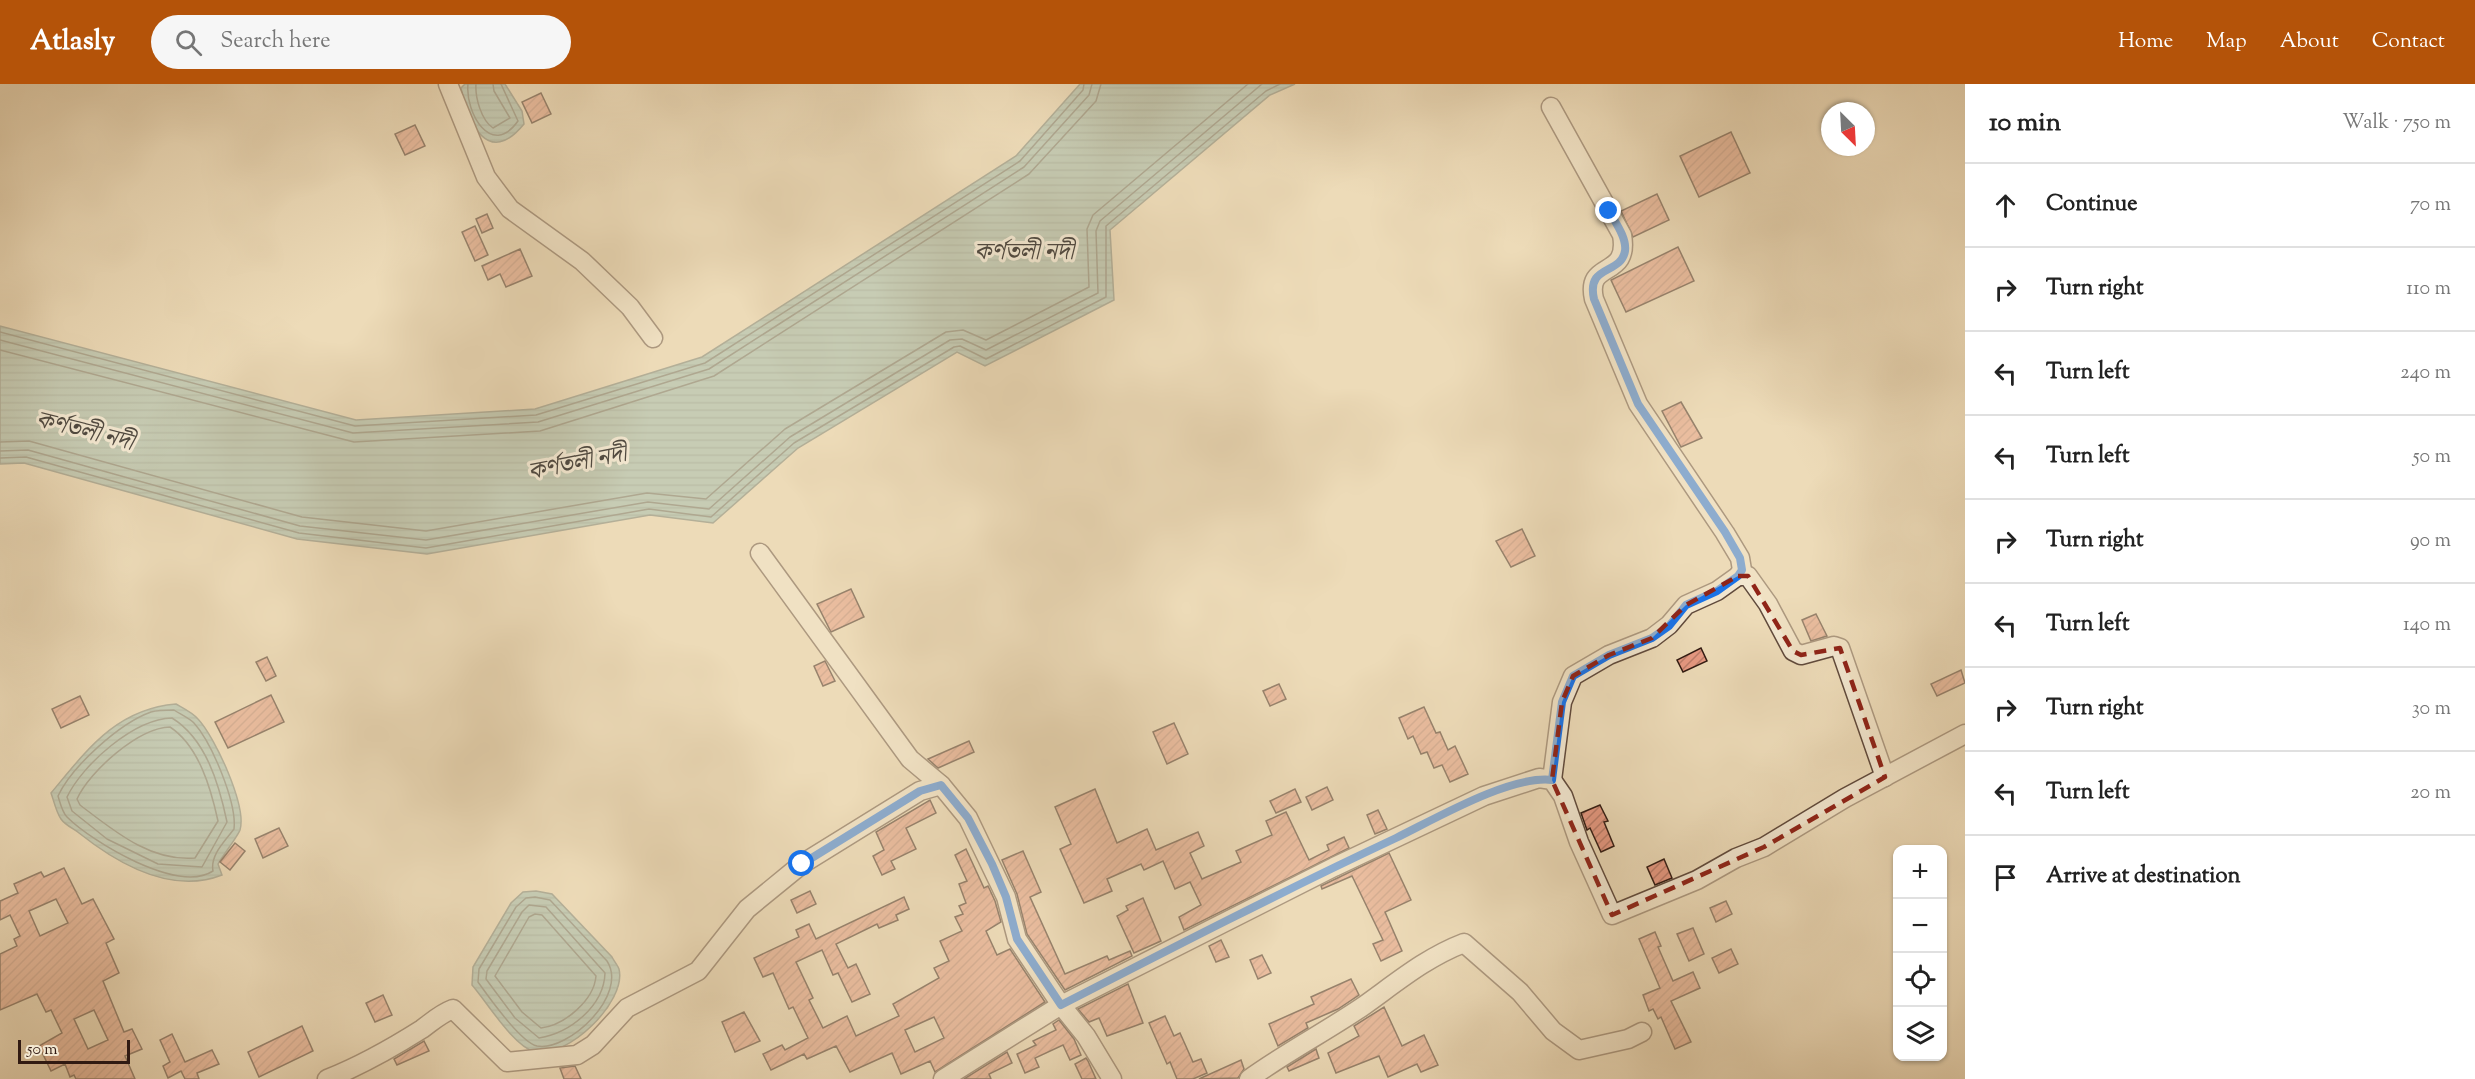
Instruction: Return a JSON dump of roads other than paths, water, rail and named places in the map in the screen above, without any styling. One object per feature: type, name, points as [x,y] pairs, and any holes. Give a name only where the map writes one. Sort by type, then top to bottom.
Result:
[{"type":"street","points":[[448,84],[486,177],[510,209],[582,261],[630,307],[653,338]]},
{"type":"street","points":[[1551,107],[1622,235],[1625,251],[1620,260],[1596,277],[1592,287],[1594,299],[1638,404],[1740,558],[1742,570],[1738,576],[1717,591],[1686,605],[1669,626],[1652,638],[1609,655],[1573,676],[1562,702],[1552,780],[1563,796],[1579,842],[1612,915],[1697,880],[1736,858],[1764,847],[1965,734]]},
{"type":"street","points":[[760,553],[910,759],[941,785],[968,818],[1006,897],[1017,939],[1061,1005],[1086,1036],[1112,1079]]},
{"type":"street","points":[[1738,576],[1748,576],[1768,604],[1793,651],[1801,655],[1834,646],[1840,648],[1885,777]]},
{"type":"street","points":[[943,1079],[1061,1005],[1323,872],[1484,796],[1539,778],[1552,780]]},
{"type":"street","points":[[327,1079],[349,1070],[424,1027],[438,1014],[453,1009],[507,1062],[577,1055],[593,1045],[627,1008],[698,971],[747,909],[802,864],[920,791],[941,785]]},
{"type":"street","points":[[1249,1079],[1362,1006],[1403,975],[1440,952],[1464,943],[1520,992],[1553,1031],[1579,1050],[1628,1039],[1642,1032]]},
{"type":"water","points":[[465,84],[505,84],[522,111],[524,124],[511,137],[500,142],[490,141],[482,136],[469,115],[464,101],[461,88]]},
{"type":"water","name":"কর্ণতলী নদী","points":[[1080,84],[1295,84],[1270,95],[1110,230],[1114,300],[985,366],[957,352],[798,448],[713,523],[650,515],[427,554],[297,539],[24,463],[0,464],[0,326],[356,420],[535,409],[702,357],[1016,156]]},
{"type":"water","points":[[176,704],[198,719],[205,728],[221,756],[239,805],[240,830],[218,864],[222,875],[203,880],[165,879],[128,865],[94,845],[67,825],[58,813],[51,793],[104,734],[136,714],[155,707]]},
{"type":"water","points":[[536,891],[552,894],[612,957],[619,969],[619,982],[614,997],[604,1012],[578,1038],[563,1047],[548,1052],[535,1052],[518,1041],[509,1033],[472,985],[473,967],[511,903],[523,892]]}]
